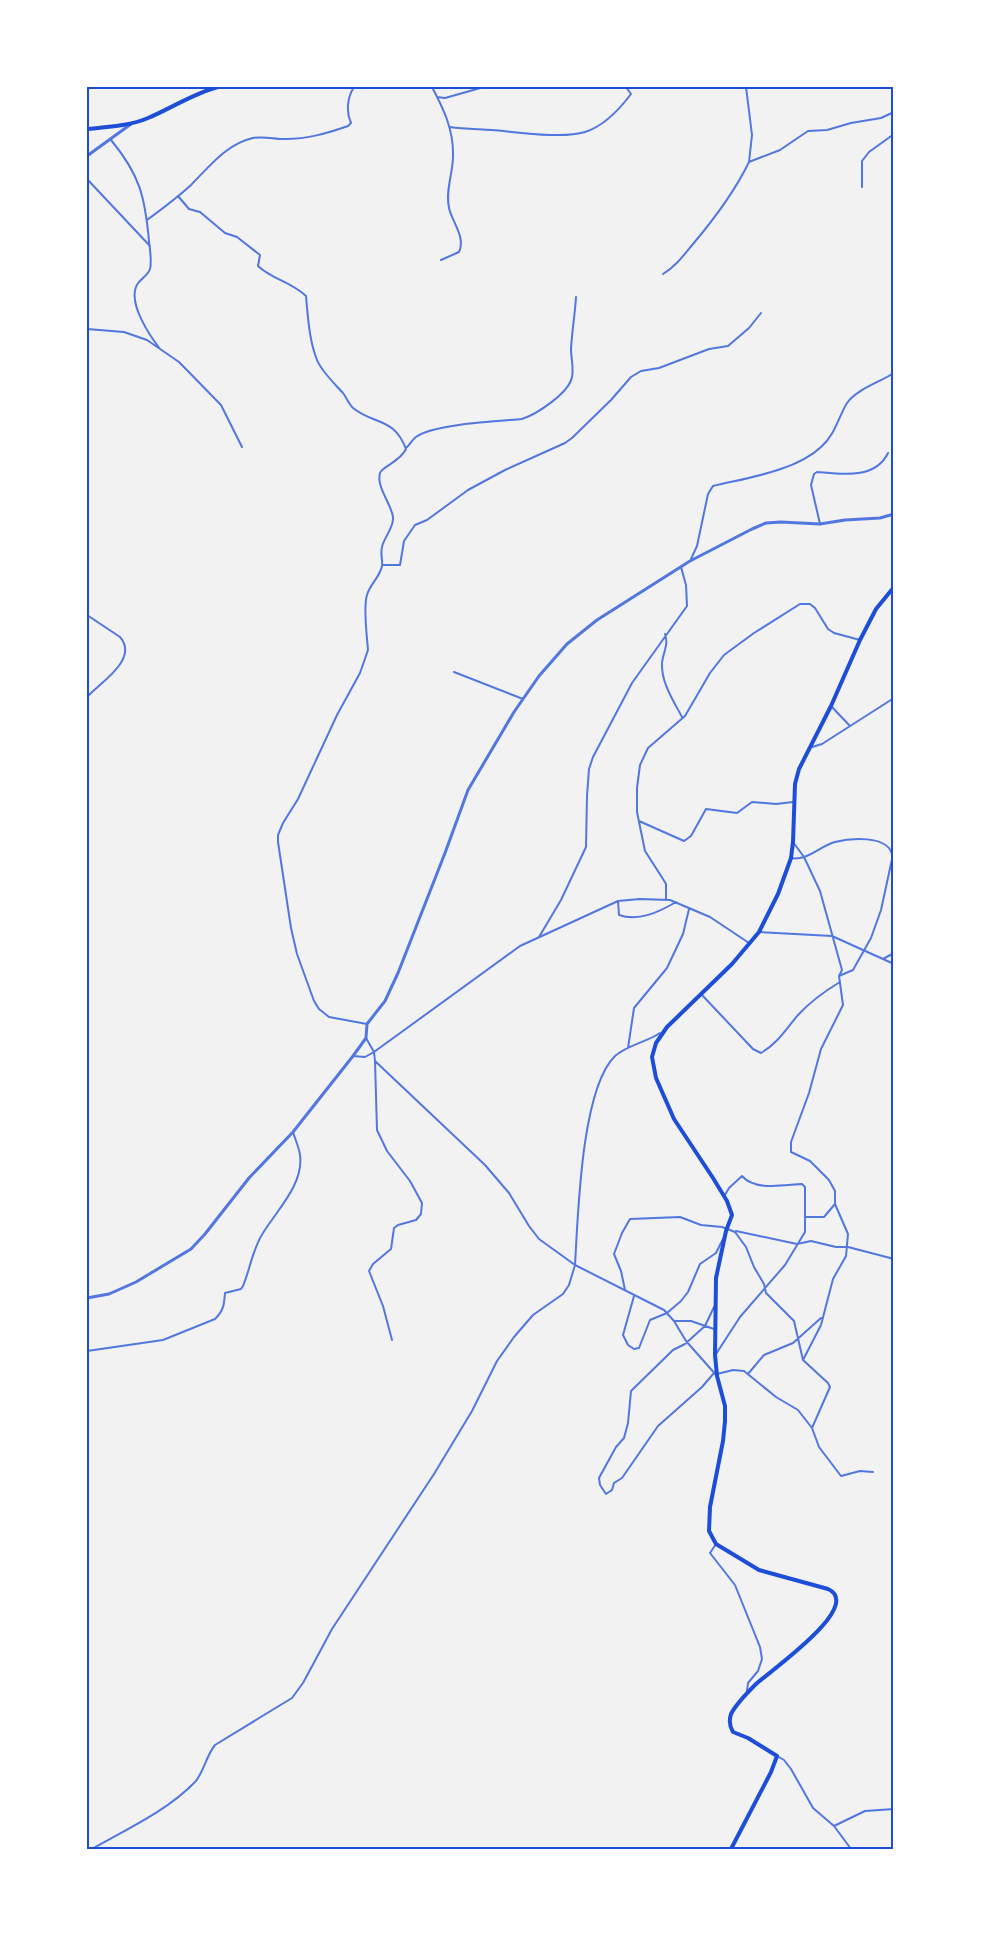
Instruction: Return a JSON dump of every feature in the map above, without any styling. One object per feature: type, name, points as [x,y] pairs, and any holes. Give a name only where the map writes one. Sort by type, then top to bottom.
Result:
[{"type":"main road","points":[[87,129],[122,126],[146,119],[205,89],[218,87]]},
{"type":"main road","points":[[348,87],[355,87]]},
{"type":"main road","points":[[731,1849],[777,1756],[748,1738],[733,1732],[730,1726],[731,1714],[747,1694],[816,1634],[835,1606],[837,1597],[828,1588],[759,1570],[716,1544],[710,1531],[710,1507],[725,1421],[725,1406],[716,1374],[716,1278],[732,1215],[730,1207],[712,1176],[674,1119],[656,1077],[652,1057],[656,1043],[667,1027],[702,995],[759,932],[791,858],[798,771],[812,747],[876,609],[894,587]]},
{"type":"street","points":[[147,220],[178,196],[220,154],[251,138],[305,138],[348,126],[351,123],[348,118],[348,103],[350,93],[355,87]]},
{"type":"street","points":[[432,87],[450,127],[454,154],[448,190],[449,208],[462,241],[459,252],[441,260]]},
{"type":"street","points":[[437,97],[445,98],[484,87]]},
{"type":"street","points":[[450,127],[520,133],[584,132],[600,125],[612,115],[631,94],[626,87]]},
{"type":"street","points":[[663,274],[675,267],[712,222],[735,189],[749,162],[752,135],[746,87]]},
{"type":"street","points":[[749,162],[780,150],[808,131],[827,130],[881,118],[894,112]]},
{"type":"street","points":[[87,156],[135,121]]},
{"type":"street","points":[[862,187],[862,160],[894,134]]},
{"type":"street","points":[[111,140],[127,160],[137,178],[145,206],[150,246],[150,270],[136,285],[134,295],[148,332],[160,349]]},
{"type":"street","points":[[87,179],[150,246]]},
{"type":"street","points":[[178,196],[189,209],[200,212],[225,233],[237,237],[252,247],[260,255],[258,266],[263,271],[295,286],[306,296],[307,318],[317,360],[351,406],[386,423],[402,438],[406,448]]},
{"type":"street","points":[[368,1024],[329,1017],[319,1009],[314,1001],[297,954],[291,928],[278,835],[298,800],[337,714],[367,658],[366,597],[382,565],[382,547],[391,528],[393,517],[380,481],[380,473],[382,468],[403,456],[406,448],[422,433],[459,424],[522,419],[533,415],[554,399],[566,388],[572,378],[576,297]]},
{"type":"street","points":[[382,565],[400,565],[404,541],[415,525],[444,509],[468,490],[572,438],[631,377],[640,371],[659,368],[709,349],[728,346],[749,328],[760,313]]},
{"type":"street","points":[[87,329],[124,332],[147,340],[179,362],[221,405],[242,447]]},
{"type":"street","points":[[690,561],[697,546],[708,494],[713,486],[775,470],[796,462],[820,448],[834,433],[848,402],[894,373]]},
{"type":"street","points":[[820,524],[811,485],[814,474],[817,472],[844,475],[868,470],[880,465],[888,453]]},
{"type":"street","points":[[87,1298],[109,1294],[136,1282],[191,1249],[244,1183],[293,1132],[366,1038],[368,1024],[385,1001],[398,973],[468,790],[497,738],[523,699],[539,676],[567,644],[584,629],[690,561],[753,529],[781,522],[820,524],[880,518],[894,514]]},
{"type":"street","points":[[539,937],[561,900],[586,847],[589,769],[593,757],[632,683],[687,606],[686,585],[681,567]]},
{"type":"street","points":[[666,899],[666,884],[645,851],[639,821],[637,788],[644,753],[682,718],[724,655],[800,604],[805,603],[815,608],[828,629],[834,633],[860,640]]},
{"type":"street","points":[[87,615],[120,637],[124,642],[126,658],[87,697]]},
{"type":"street","points":[[665,634],[667,642],[662,663],[663,674],[682,718]]},
{"type":"street","points":[[454,672],[523,699]]},
{"type":"street","points":[[812,747],[822,744],[894,698]]},
{"type":"street","points":[[831,706],[850,726]]},
{"type":"street","points":[[639,821],[684,841],[691,836],[706,809],[737,813],[752,802],[776,804],[795,801]]},
{"type":"street","points":[[791,858],[799,859],[832,843],[854,839],[879,842],[893,852],[881,910],[865,950],[853,970],[839,976]]},
{"type":"street","points":[[794,842],[804,857],[824,902],[842,970],[839,976],[843,1005],[821,1049],[809,1093],[791,1142],[791,1152],[810,1161],[829,1180],[835,1191],[834,1204],[849,1234],[844,1260],[833,1279],[815,1338],[803,1360]]},
{"type":"street","points":[[352,1056],[365,1056],[374,1052],[520,946],[618,902],[666,899],[676,902],[710,918],[749,943]]},
{"type":"street","points":[[618,902],[619,915],[627,917],[647,915],[676,902]]},
{"type":"street","points":[[628,1048],[634,1008],[668,968],[683,934],[690,908]]},
{"type":"street","points":[[759,932],[832,936],[894,964]]},
{"type":"street","points":[[883,959],[894,953]]},
{"type":"street","points":[[702,995],[753,1049],[761,1053],[784,1034],[797,1016],[813,1001],[840,982]]},
{"type":"street","points":[[92,1849],[167,1806],[196,1780],[215,1745],[292,1698],[303,1683],[332,1629],[434,1474],[472,1411],[497,1361],[533,1315],[563,1294],[569,1285],[575,1265],[587,1130],[598,1084],[607,1065],[618,1054],[659,1035],[667,1027]]},
{"type":"street","points":[[366,1038],[374,1052],[375,1061],[376,1130],[387,1151],[422,1203],[421,1214],[416,1220],[394,1228],[391,1249],[373,1264],[369,1271],[383,1306],[392,1340]]},
{"type":"street","points":[[375,1061],[485,1165],[509,1193],[539,1239],[575,1265],[660,1307],[674,1321],[686,1341],[716,1374]]},
{"type":"street","points":[[87,1351],[163,1340],[220,1315],[224,1308],[225,1293],[241,1289],[243,1286],[262,1234],[283,1203],[299,1172],[300,1155],[293,1132]]},
{"type":"street","points":[[715,1355],[742,1313],[785,1265],[805,1232],[805,1187],[802,1184],[758,1186],[745,1180],[742,1176],[729,1188],[724,1198]]},
{"type":"street","points":[[805,1217],[824,1217],[834,1204]]},
{"type":"street","points":[[625,1290],[621,1270],[614,1254],[630,1219],[680,1217],[701,1225],[797,1244],[811,1241],[836,1247],[848,1246],[894,1259]]},
{"type":"street","points":[[727,1230],[735,1232],[746,1247],[764,1284],[764,1289],[794,1321],[803,1360],[830,1387],[812,1428]]},
{"type":"street","points":[[634,1296],[623,1335],[628,1345],[634,1349],[639,1348],[650,1320],[667,1313],[686,1295],[700,1264],[716,1253],[727,1230]]},
{"type":"street","points":[[715,1299],[713,1313],[705,1326],[682,1346],[673,1350],[631,1391],[624,1438],[616,1447],[599,1478],[600,1485],[606,1494],[612,1490],[614,1483],[622,1478],[658,1426],[716,1374],[733,1370],[741,1370],[776,1397],[798,1410],[812,1428],[819,1447],[841,1476],[860,1471],[873,1472]]},
{"type":"street","points":[[747,1374],[766,1354],[798,1339],[823,1316]]},
{"type":"street","points":[[674,1321],[691,1321],[715,1329]]},
{"type":"street","points":[[716,1340],[724,1342]]},
{"type":"street","points":[[716,1544],[710,1552],[735,1585],[760,1647],[762,1659],[758,1671],[748,1683],[747,1694]]},
{"type":"street","points":[[777,1756],[784,1760],[818,1814],[834,1826],[851,1849]]},
{"type":"street","points":[[834,1826],[865,1811],[894,1809]]}]
